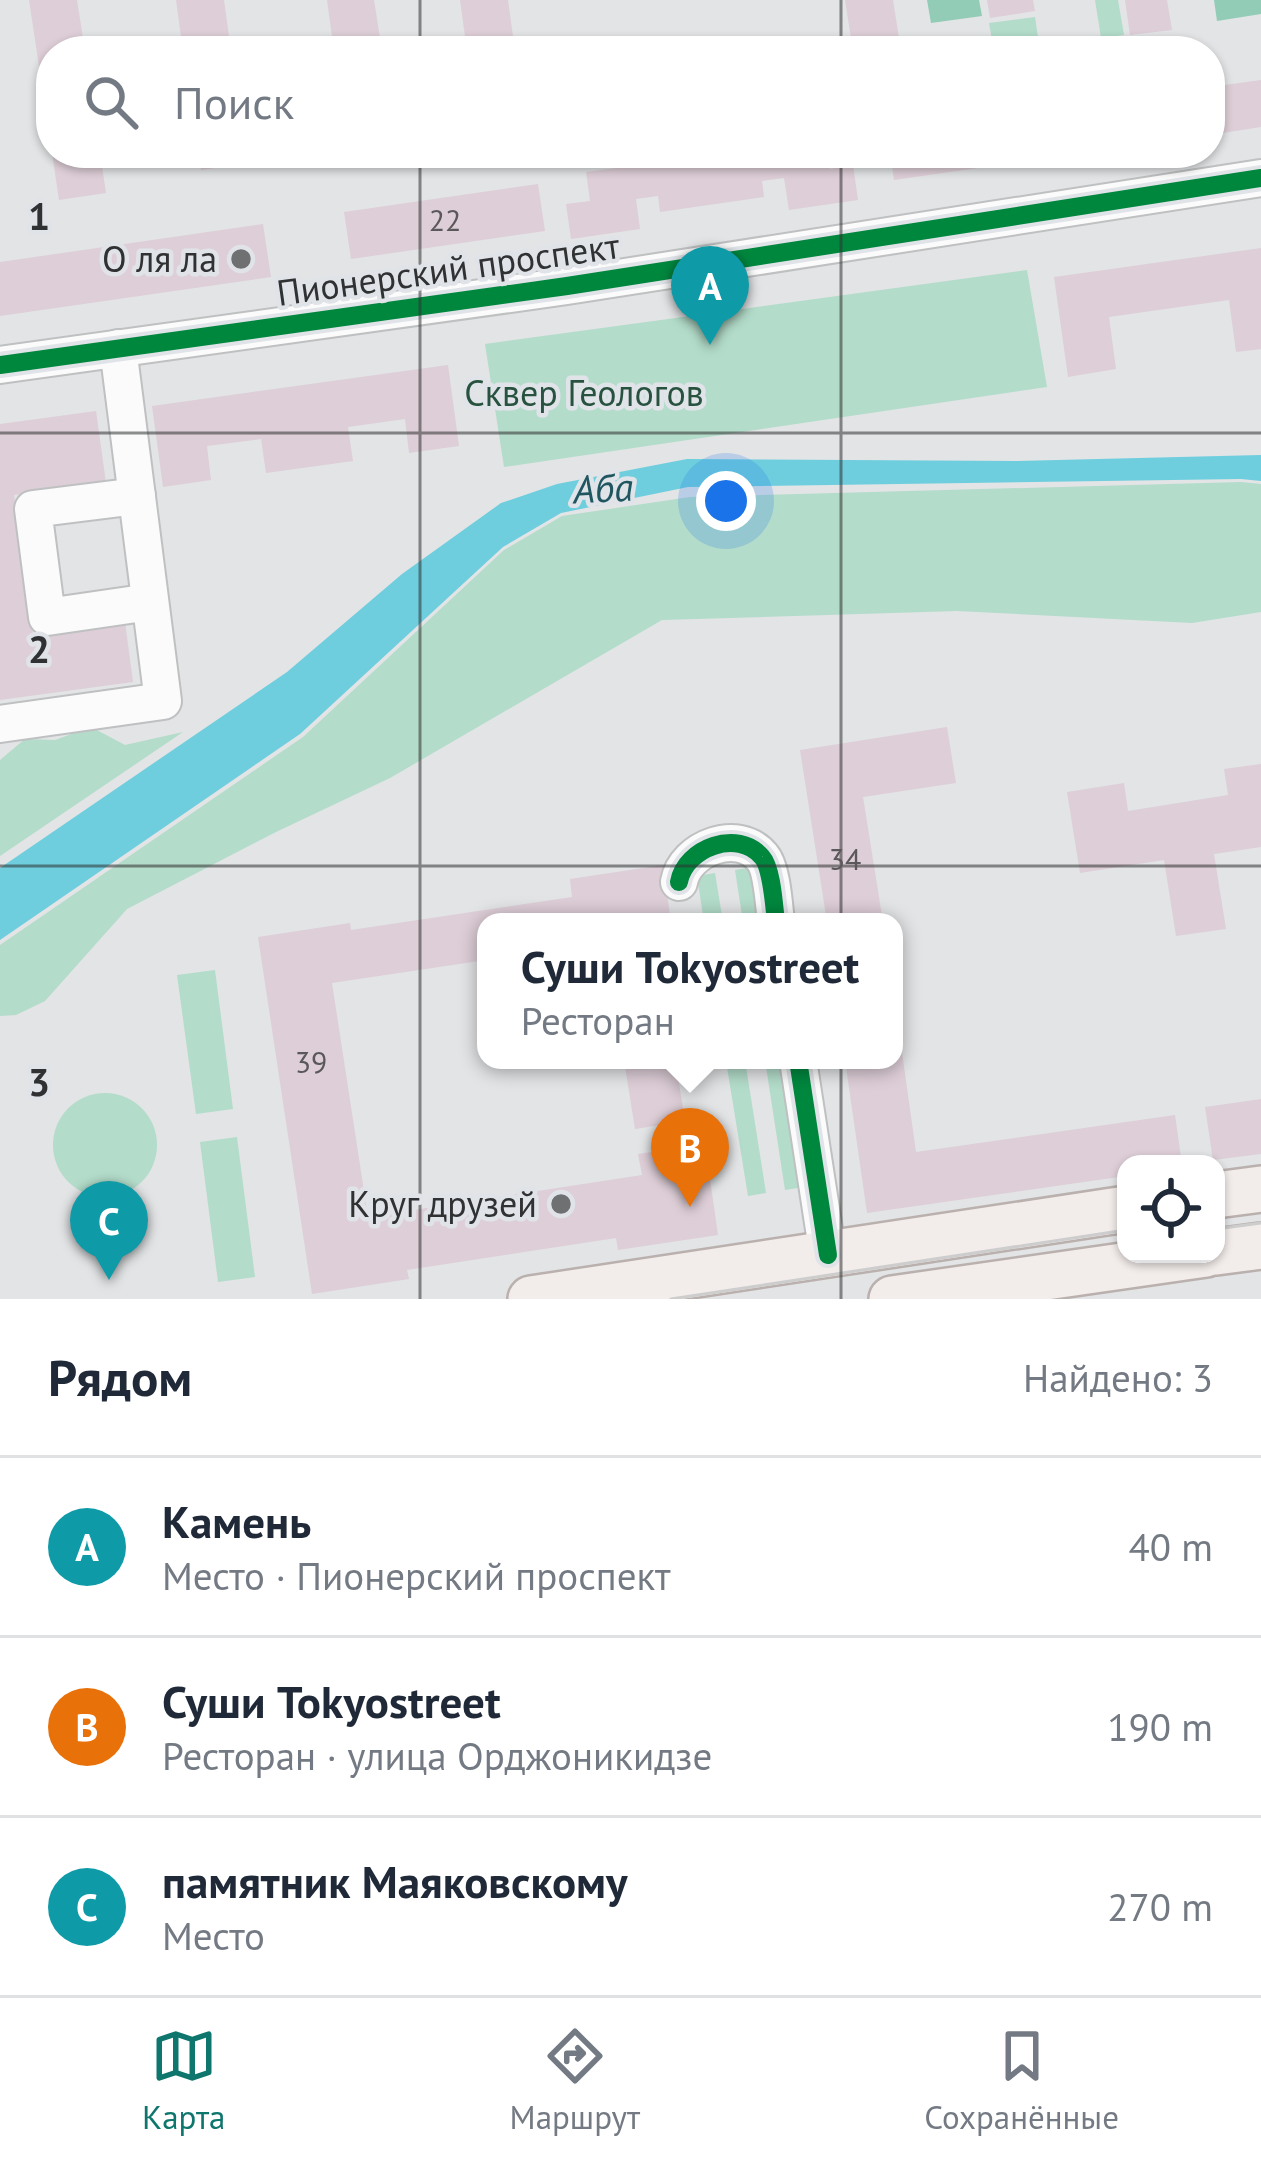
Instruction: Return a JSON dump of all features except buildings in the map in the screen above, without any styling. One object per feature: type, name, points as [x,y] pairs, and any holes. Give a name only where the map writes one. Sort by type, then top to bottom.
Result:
[{"type":"main road","points":[[1225,1195],[1261,1189]]},
{"type":"main road","points":[[531,1299],[1117,1210]]},
{"type":"main road","points":[[1225,1251],[1261,1246]]},
{"type":"main road","points":[[892,1299],[1142,1263]]},
{"type":"street","name":"Пионерский проспект","points":[[0,365],[590,283],[1261,178]]},
{"type":"street","points":[[0,724],[163,701],[118,348]]},
{"type":"street","points":[[137,496],[33,509],[47,616],[150,602]]},
{"type":"street","points":[[680,882],[681,869],[702,850],[742,845],[767,864],[775,913]]},
{"type":"street","points":[[799,1069],[828,1255]]},
{"type":"green space","points":[[927,0],[979,0],[982,16],[931,23]]},
{"type":"green space","points":[[1095,0],[1118,0],[1124,35],[1101,36]]},
{"type":"green space","points":[[1214,0],[1261,0],[1261,14],[1217,21]]},
{"type":"green space","points":[[1035,17],[1038,36],[991,36],[989,23]]},
{"type":"green space","name":"Сквер Геологов","points":[[1027,270],[1047,387],[504,467],[485,344]]},
{"type":"green space","points":[[1261,484],[1261,612],[1192,623],[957,611],[662,620],[390,778],[127,909],[45,1001],[16,1015],[0,1016],[0,945],[303,737],[504,550],[562,516],[690,497]]},
{"type":"green space","points":[[91,727],[125,745],[183,732],[0,856],[0,760],[25,739],[55,740]]},
{"type":"green space","points":[[753,867],[761,913],[742,913],[735,870]]},
{"type":"green space","points":[[715,873],[722,913],[703,913],[697,876]]},
{"type":"green space","points":[[215,970],[233,1109],[196,1114],[177,975]]},
{"type":"green space","points":[[727,1069],[746,1069],[766,1193],[748,1196]]},
{"type":"green space","points":[[766,1069],[785,1069],[804,1187],[785,1190]]},
{"type":"green space","points":[[105,1093],[125,1097],[142,1108],[153,1125],[157,1145],[153,1165],[142,1182],[125,1193],[105,1197],[85,1193],[68,1182],[57,1165],[53,1145],[57,1125],[68,1108],[85,1097]]},
{"type":"green space","points":[[237,1137],[255,1277],[218,1282],[200,1142]]},
{"type":"water","name":"Аба","points":[[1261,455],[1261,481],[688,487],[561,513],[503,547],[300,734],[0,940],[0,868],[287,672],[402,574],[501,503],[557,484],[687,459],[1017,461]]},
{"type":"tram line","points":[[1225,1228],[1261,1223]]},
{"type":"tram line","points":[[671,1299],[1117,1231]]},
{"type":"cycle path","points":[[0,365],[567,286],[1261,178]]},
{"type":"cycle path","points":[[679,882],[683,870],[702,852],[727,843],[740,844],[762,857],[775,913]]},
{"type":"cycle path","points":[[799,1069],[828,1255]]},
{"type":"place","name":"О ля ла","points":[[241,259]]},
{"type":"place","name":"Камень","points":[[710,345]]},
{"type":"place","name":"Круг друзей","points":[[561,1204]]},
{"type":"place","name":"Суши Tokyostreet","points":[[690,1207]]},
{"type":"place","name":"памятник Маяковскому","points":[[109,1280]]}]
